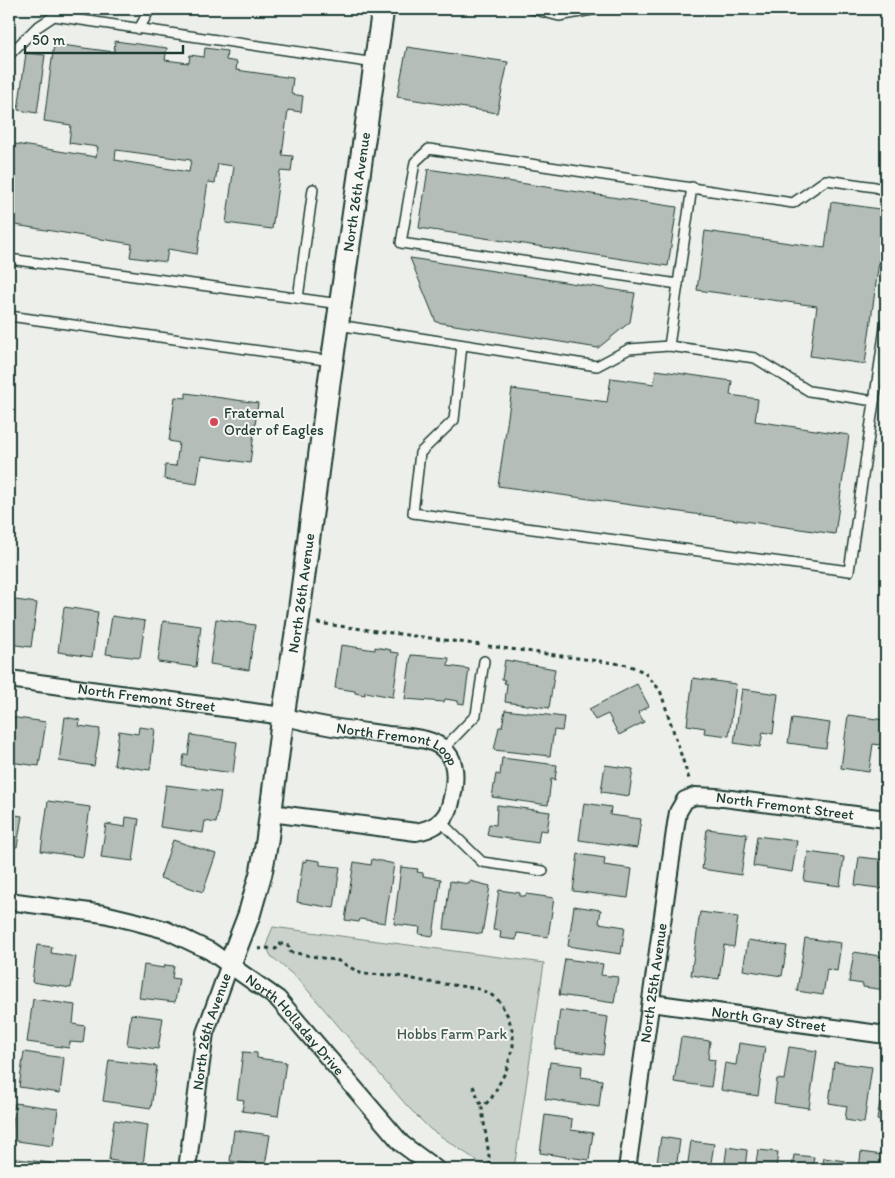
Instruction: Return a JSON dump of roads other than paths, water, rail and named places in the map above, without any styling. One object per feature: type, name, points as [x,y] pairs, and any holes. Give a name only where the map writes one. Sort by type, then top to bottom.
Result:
[{"type":"street","name":"North 26th Avenue","points":[[187,1169],[205,1033],[249,916],[261,874],[283,716],[300,612],[332,361],[383,9]]},
{"type":"street","name":"North Fremont Street","points":[[9,679],[283,716]]},
{"type":"street","name":"North Fremont Loop","points":[[283,716],[323,726],[426,740],[443,749],[450,756],[454,766],[454,777],[453,794],[449,808],[441,822]]},
{"type":"street","name":"North Fremont Street","points":[[690,798],[726,798],[886,819]]},
{"type":"street","name":"North 25th Avenue","points":[[627,1169],[678,812],[690,798]]},
{"type":"street","points":[[271,813],[416,832],[426,831],[441,822]]},
{"type":"street","name":"North Holladay Drive","points":[[9,901],[104,914],[137,922],[166,930],[210,950],[278,999],[402,1144],[436,1169]]},
{"type":"street","name":"North Gray Street","points":[[651,1003],[886,1035]]},
{"type":"lane","points":[[139,29],[150,9]]},
{"type":"lane","points":[[532,9],[559,16],[597,9]]},
{"type":"lane","points":[[9,55],[36,28],[54,16],[375,63]]},
{"type":"lane","points":[[678,284],[401,243],[414,162],[429,148],[793,203],[826,180],[875,187],[886,191]]},
{"type":"lane","points":[[669,346],[692,188]]},
{"type":"lane","points":[[298,298],[313,189]]},
{"type":"lane","points":[[9,259],[340,304]]},
{"type":"lane","points":[[9,316],[332,361]]},
{"type":"lane","points":[[462,345],[454,420],[420,453],[412,513],[849,570],[886,320]]},
{"type":"lane","points":[[338,326],[597,366],[629,349],[669,346],[755,358],[809,391],[874,401]]},
{"type":"lane","points":[[443,749],[476,714],[484,661]]},
{"type":"lane","points":[[441,822],[482,862],[542,871]]},
{"type":"place","name":"Fraternal Order of Eagles","points":[[214,422]]},
{"type":"park label","name":"Hobbs Farm Park","points":[[452,1034]]}]
